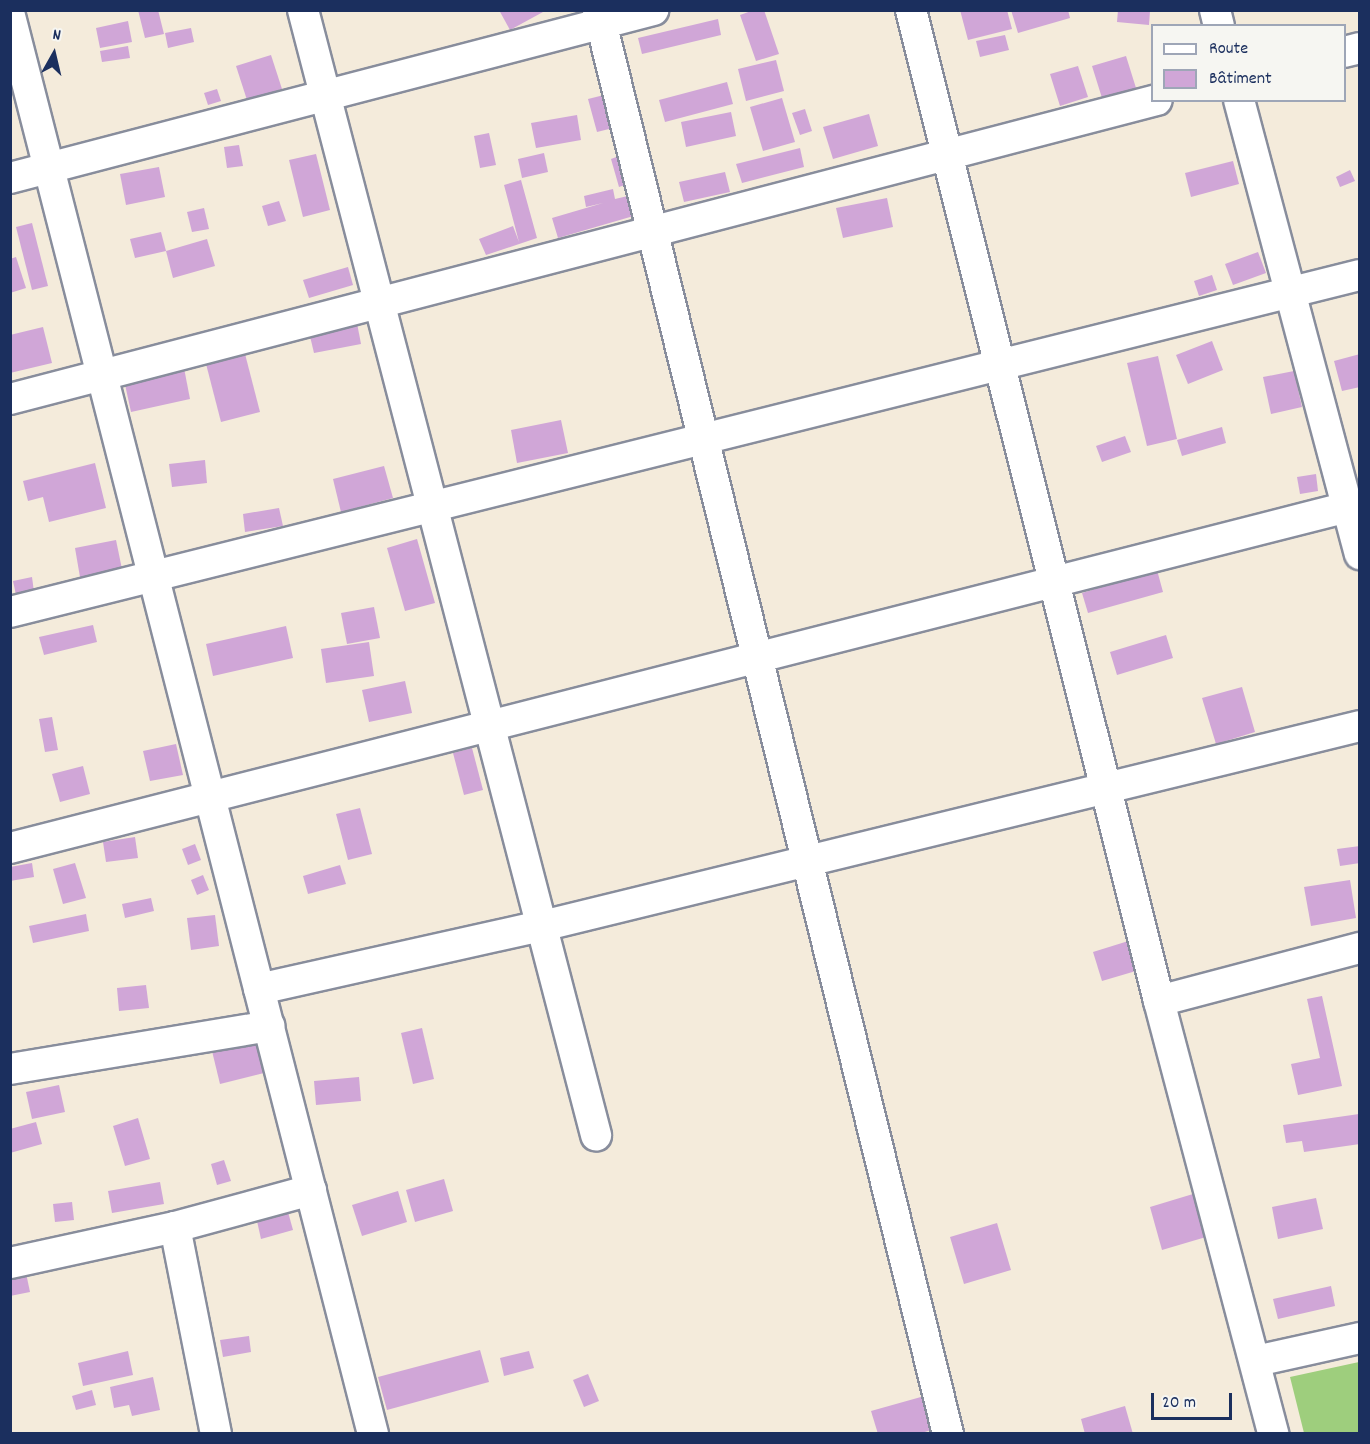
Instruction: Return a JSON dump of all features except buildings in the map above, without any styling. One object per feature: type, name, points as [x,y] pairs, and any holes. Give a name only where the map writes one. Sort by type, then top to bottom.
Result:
[{"type":"street","points":[[303,10],[596,1135]]},
{"type":"street","points":[[10,178],[326,96],[600,17],[653,10]]},
{"type":"street","points":[[910,10],[1159,1001],[1256,1361],[1273,1434]]},
{"type":"street","points":[[10,16],[373,1434]]},
{"type":"street","points":[[600,17],[948,1434]]},
{"type":"street","points":[[10,399],[1151,102]]},
{"type":"street","points":[[1240,102],[1290,292],[1353,506],[1359,554]]},
{"type":"street","points":[[10,612],[1359,275]]},
{"type":"street","points":[[10,848],[1353,506]]},
{"type":"street","points":[[259,989],[542,926],[1359,726]]},
{"type":"street","points":[[1159,1001],[1359,948]]},
{"type":"street","points":[[10,1069],[269,1026]]},
{"type":"street","points":[[10,1263],[176,1227],[311,1190]]},
{"type":"street","points":[[176,1227],[216,1434]]},
{"type":"street","points":[[1256,1361],[1359,1338]]},
{"type":"green space","points":[[1359,1362],[1359,1433],[1304,1433],[1290,1377]]}]
